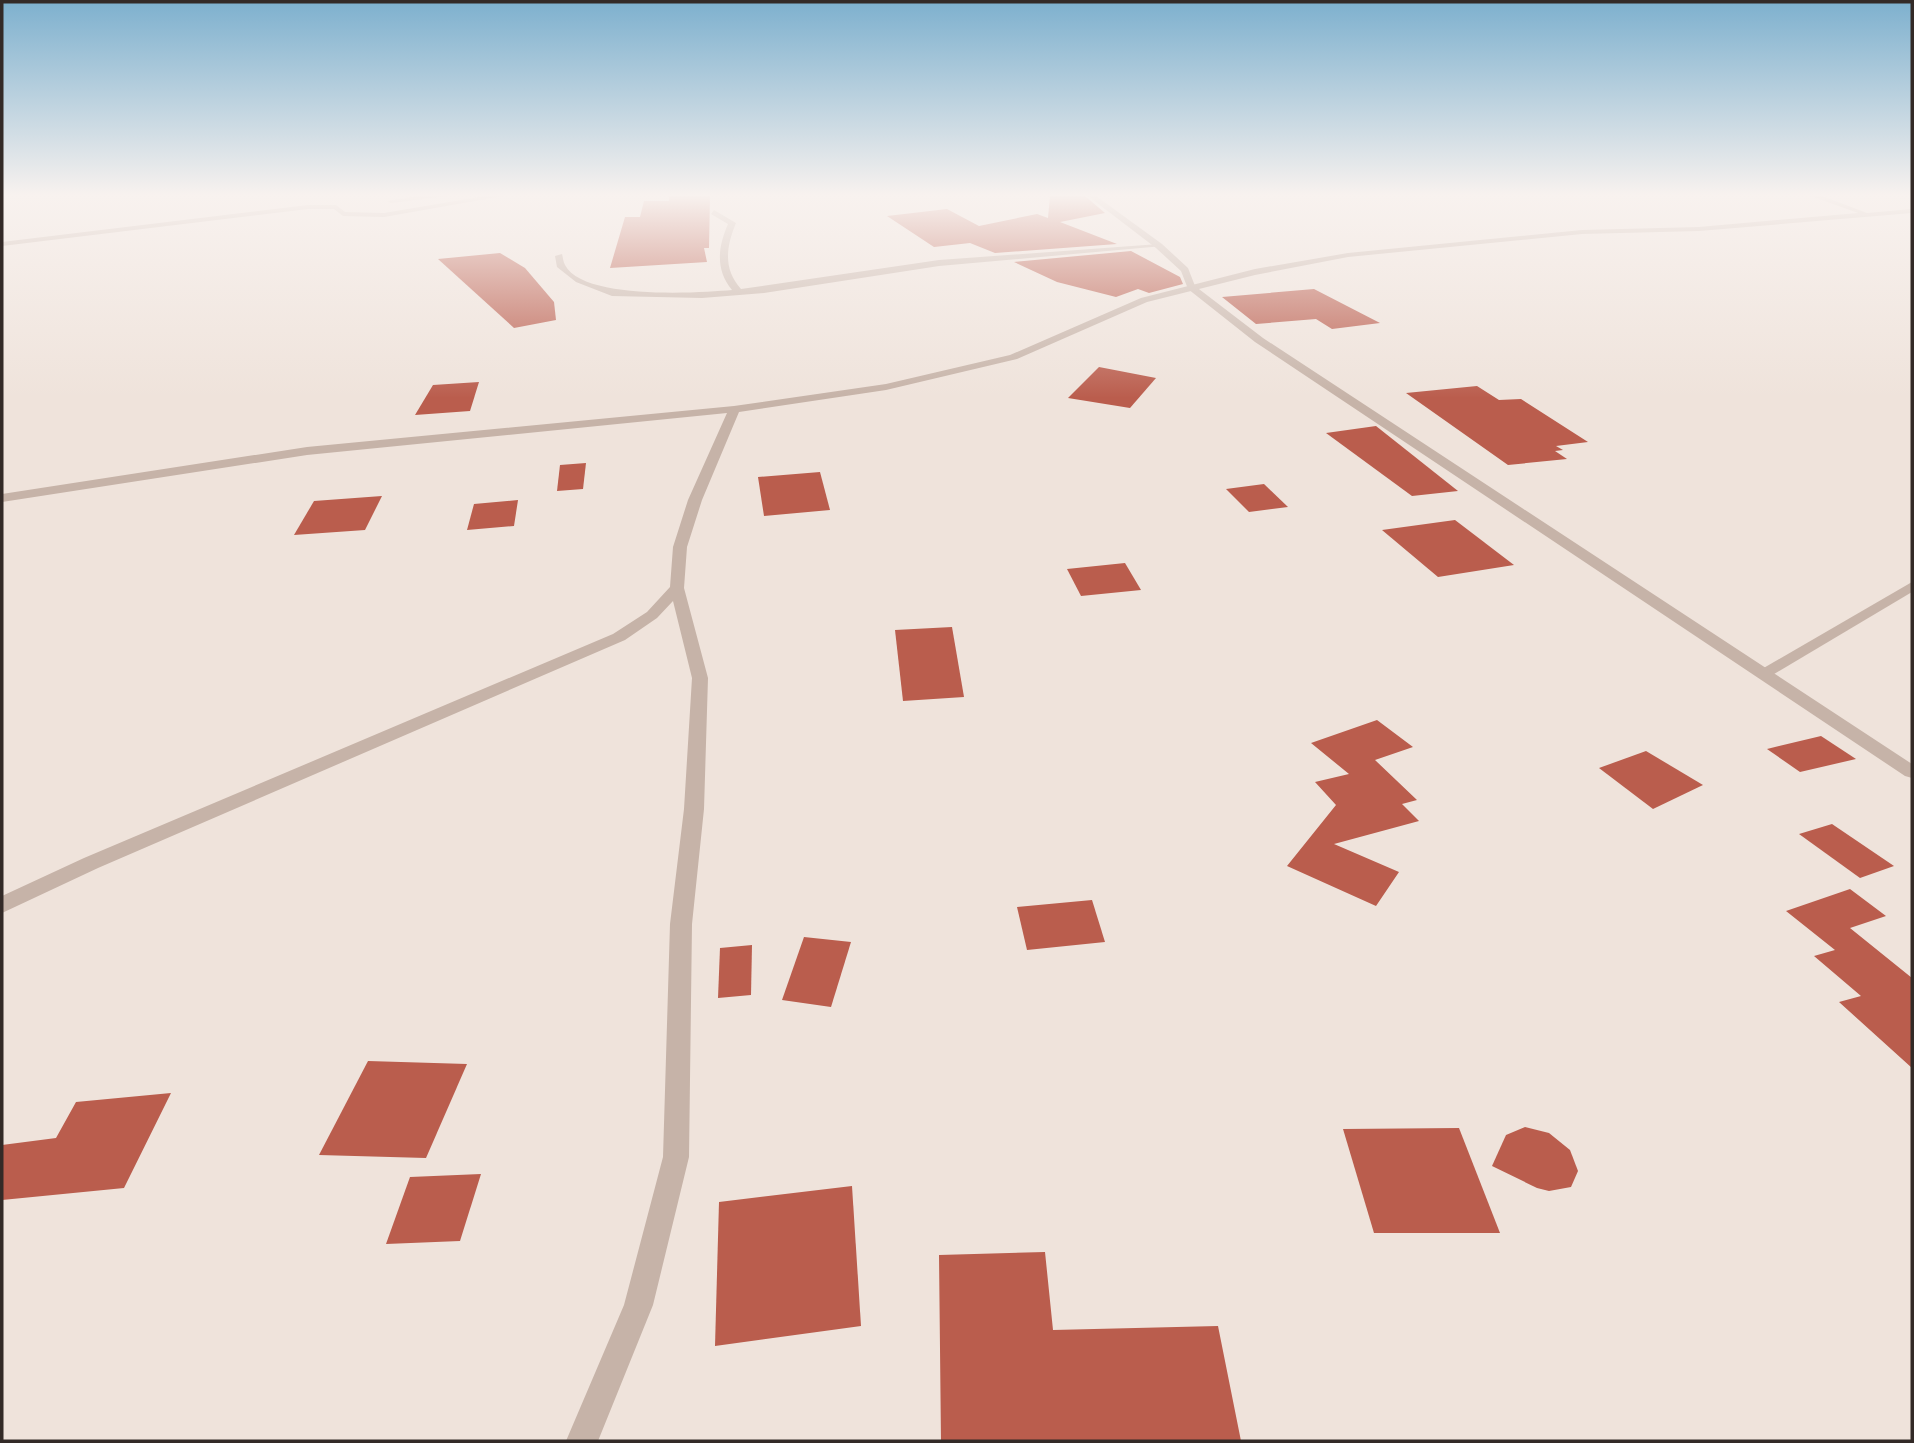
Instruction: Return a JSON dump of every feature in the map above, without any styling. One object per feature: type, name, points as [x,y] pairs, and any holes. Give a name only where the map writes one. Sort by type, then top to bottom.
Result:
[{"type":"street","points":[[560,263],[567,272],[612,293],[662,296],[739,292],[937,263]]},
{"type":"street","points":[[724,263],[727,279],[739,292]]},
{"type":"street","points":[[1178,263],[1185,270],[1191,287],[1259,340],[1912,772]]},
{"type":"street","points":[[2,498],[307,451],[733,408],[886,387],[1013,357],[1119,309],[1191,287],[1299,263]]},
{"type":"street","points":[[582,1441],[638,1305],[676,1157],[681,924],[694,809],[700,678],[677,588],[680,547],[691,512],[733,408]]},
{"type":"street","points":[[1763,673],[1912,586]]},
{"type":"street","points":[[2,905],[103,858],[618,637],[652,615],[677,588]]},
{"type":"street","points":[[1891,600],[1912,600]]},
{"type":"building","points":[[443,263],[517,263],[525,268],[554,302],[556,320],[514,328]]},
{"type":"building","points":[[611,263],[685,263],[610,268]]},
{"type":"building","points":[[1017,263],[1154,263],[1180,277],[1183,284],[1149,293],[1138,289],[1116,297],[1057,282]]},
{"type":"building","points":[[1314,289],[1380,323],[1332,329],[1316,319],[1256,324],[1222,297]]},
{"type":"building","points":[[1099,367],[1156,378],[1130,408],[1068,398]]},
{"type":"building","points":[[479,382],[470,411],[415,415],[433,385]]},
{"type":"building","points":[[1477,386],[1499,400],[1521,399],[1588,442],[1556,446],[1563,450],[1555,451],[1567,459],[1508,465],[1406,393]]},
{"type":"building","points":[[1376,426],[1458,491],[1412,496],[1326,433]]},
{"type":"building","points":[[586,463],[583,489],[557,491],[560,465]]},
{"type":"building","points":[[820,472],[830,510],[764,516],[758,477]]},
{"type":"building","points":[[1264,484],[1288,507],[1249,512],[1226,489]]},
{"type":"building","points":[[382,496],[365,530],[294,535],[314,501]]},
{"type":"building","points":[[518,500],[514,526],[467,530],[474,504]]},
{"type":"building","points":[[1455,520],[1514,565],[1438,577],[1382,530]]},
{"type":"building","points":[[1125,563],[1141,590],[1081,596],[1067,569]]},
{"type":"building","points":[[952,627],[964,697],[903,701],[895,630]]},
{"type":"building","points":[[1377,720],[1413,747],[1375,760],[1417,800],[1402,804],[1419,821],[1334,844],[1399,872],[1376,906],[1287,866],[1336,805],[1315,782],[1349,774],[1311,743]]},
{"type":"building","points":[[1821,736],[1856,759],[1800,772],[1767,749]]},
{"type":"building","points":[[1646,751],[1703,785],[1653,809],[1599,768]]},
{"type":"building","points":[[1832,824],[1894,866],[1860,878],[1799,834]]},
{"type":"building","points":[[1850,889],[1886,916],[1850,928],[1912,978],[1912,1068],[1839,1002],[1861,996],[1814,956],[1835,950],[1786,911]]},
{"type":"building","points":[[1092,900],[1105,942],[1027,950],[1017,907]]},
{"type":"building","points":[[804,937],[851,942],[831,1007],[782,1000]]},
{"type":"building","points":[[752,945],[751,995],[718,998],[720,948]]},
{"type":"building","points":[[368,1061],[467,1064],[426,1158],[319,1155]]},
{"type":"building","points":[[171,1093],[124,1188],[2,1200],[2,1145],[56,1138],[76,1102]]},
{"type":"building","points":[[1525,1127],[1549,1133],[1570,1150],[1578,1171],[1571,1187],[1549,1191],[1537,1188],[1492,1166],[1506,1135]]},
{"type":"building","points":[[1459,1128],[1500,1233],[1374,1233],[1343,1129]]},
{"type":"building","points":[[481,1174],[460,1241],[386,1244],[410,1177]]},
{"type":"building","points":[[852,1186],[861,1326],[715,1346],[719,1202]]},
{"type":"building","points":[[1045,1252],[1053,1330],[1218,1326],[1241,1441],[941,1441],[939,1255]]}]
